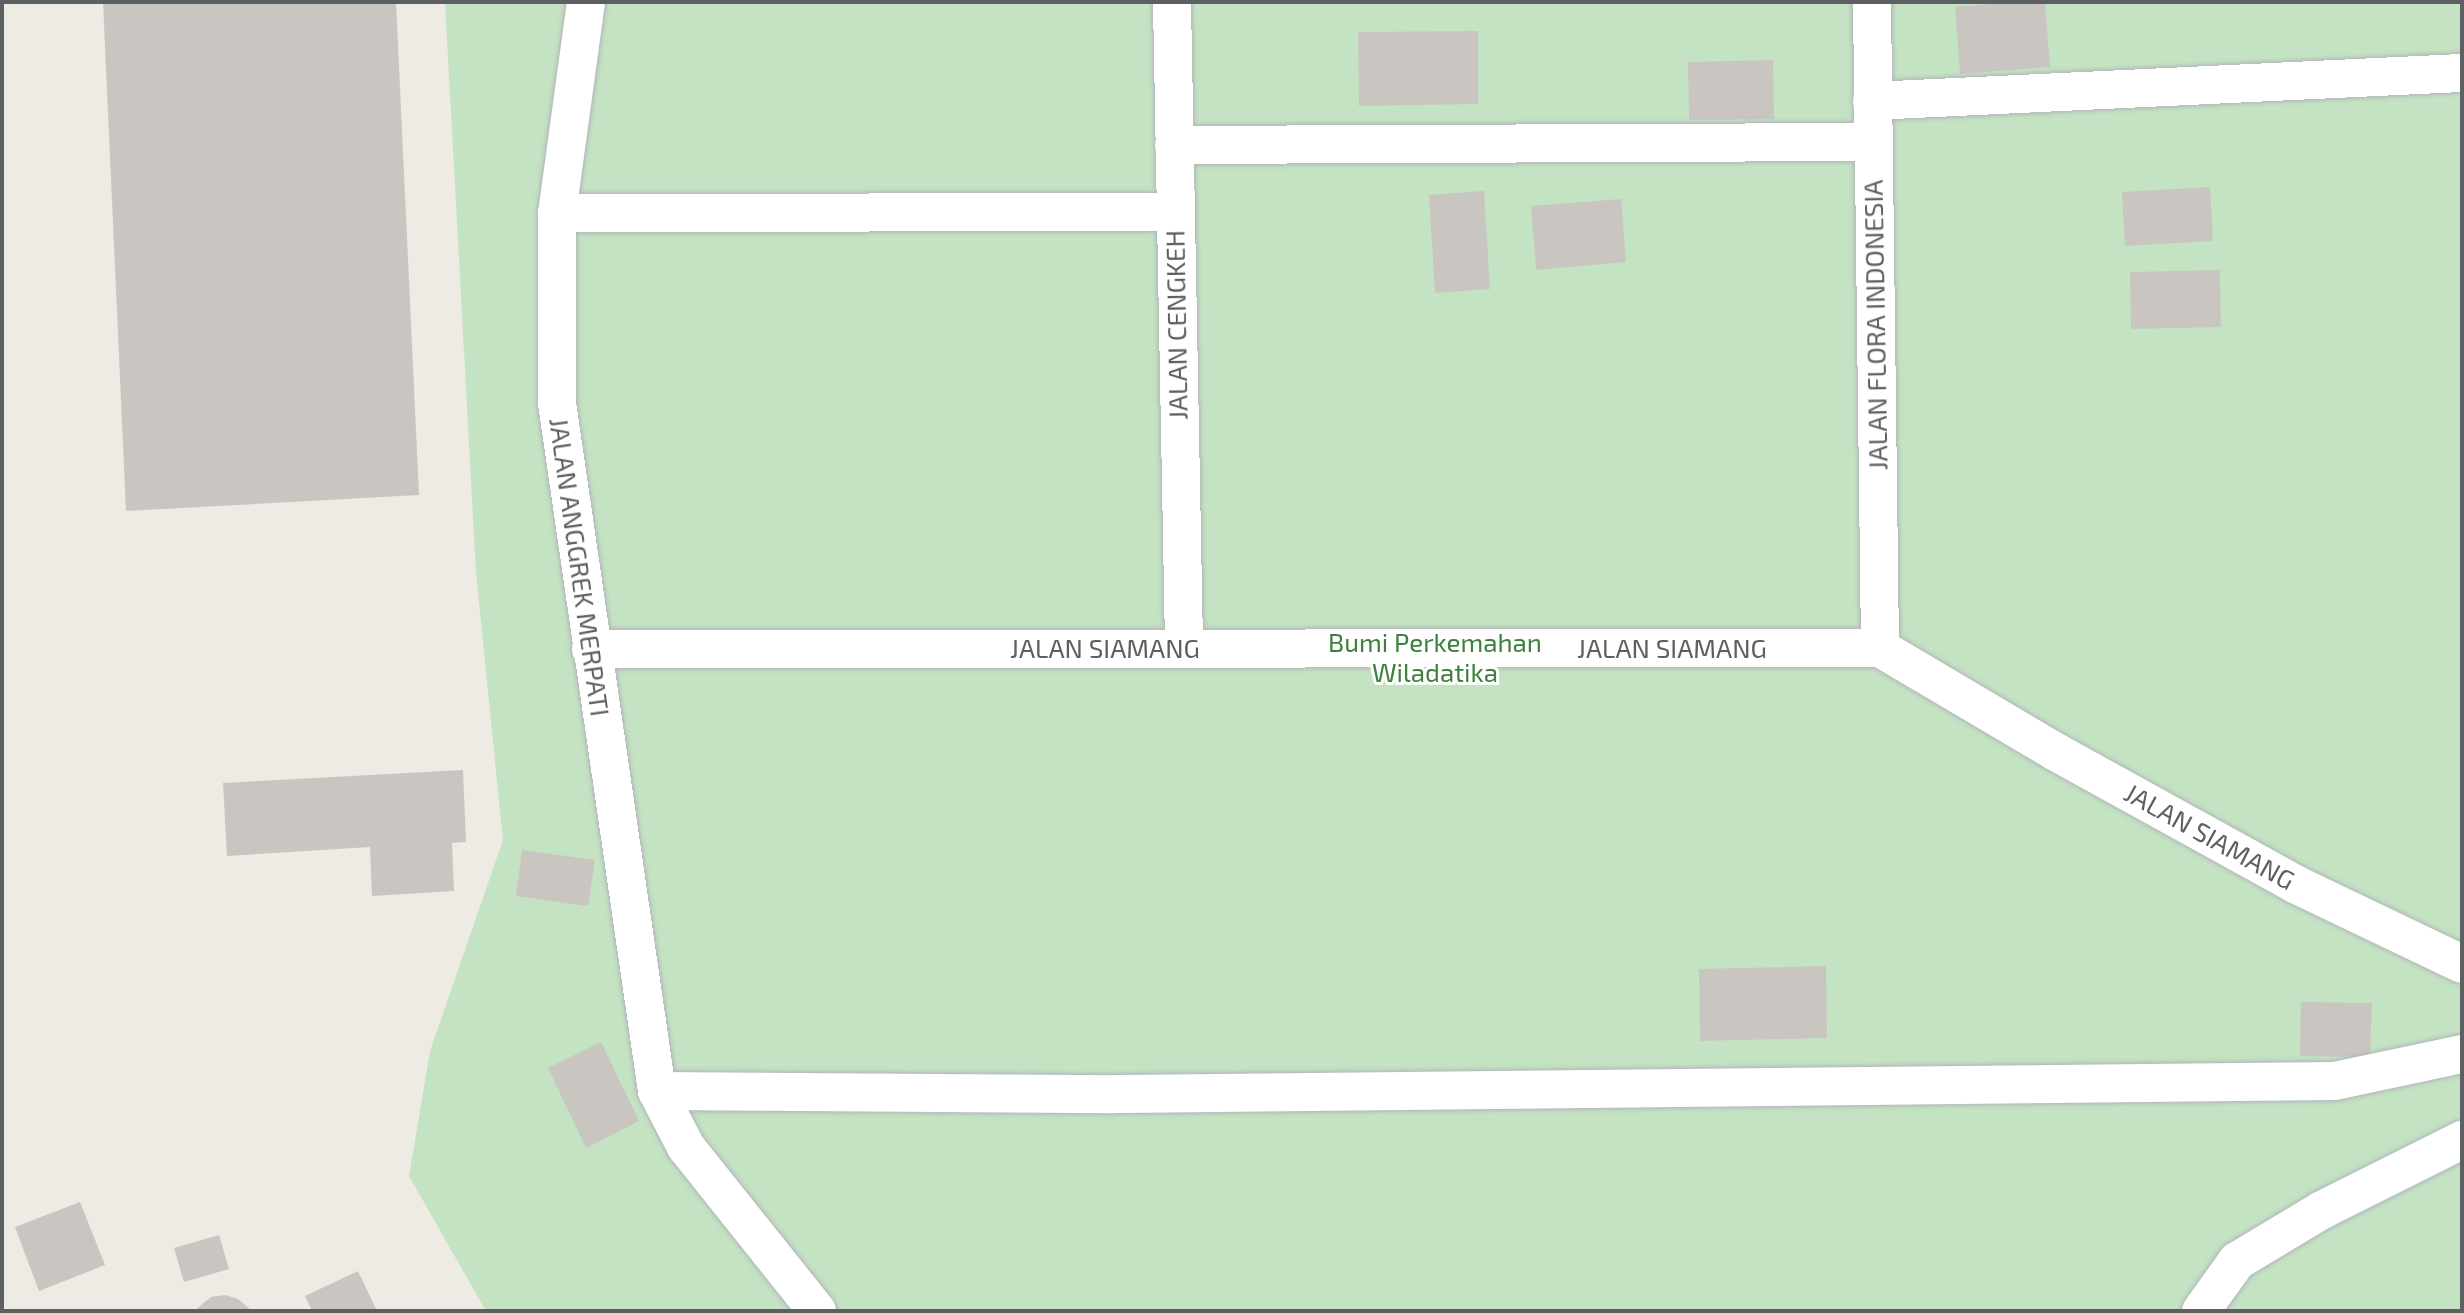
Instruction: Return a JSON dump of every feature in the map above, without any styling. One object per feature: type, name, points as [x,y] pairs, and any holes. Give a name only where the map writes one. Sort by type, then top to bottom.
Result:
[{"type":"street","name":"JALAN ANGGREK MERPATI","points":[[586,2],[556,213],[557,403],[657,1091],[673,1126],[698,1163],[817,1311]]},
{"type":"street","name":"JALAN CENGKEH","points":[[1172,2],[1184,647]]},
{"type":"street","name":"JALAN FLORA INDONESIA","points":[[1872,2],[1880,648]]},
{"type":"street","points":[[1872,101],[2462,73]]},
{"type":"street","points":[[1174,145],[1873,142]]},
{"type":"street","points":[[556,213],[1174,212]]},
{"type":"street","name":"JALAN SIAMANG","points":[[591,649],[1880,648],[2056,752],[2295,884],[2462,964]]},
{"type":"street","points":[[657,1091],[1114,1094],[2334,1081],[2462,1054]]},
{"type":"street","points":[[2201,1311],[2237,1261],[2322,1210],[2462,1140]]},
{"type":"green space","name":"Bumi Perkemahan Wiladatika","points":[[445,2],[2462,2],[2462,1311],[486,1311],[409,1176],[430,1051],[503,840],[476,573]]},
{"type":"building","points":[[103,2],[396,2],[419,495],[126,511]]},
{"type":"building","points":[[2045,2],[2050,67],[1960,74],[1955,7]]},
{"type":"building","points":[[1478,31],[1478,104],[1359,106],[1358,32]]},
{"type":"building","points":[[1773,60],[1774,119],[1689,120],[1688,62]]},
{"type":"building","points":[[2210,187],[2213,241],[2125,246],[2122,192]]},
{"type":"building","points":[[1484,191],[1490,289],[1435,293],[1429,195]]},
{"type":"building","points":[[1621,199],[1626,262],[1536,270],[1531,206]]},
{"type":"building","points":[[2220,270],[2221,327],[2131,329],[2130,272]]},
{"type":"building","points":[[463,770],[466,842],[452,843],[454,891],[372,896],[370,847],[227,856],[223,783]]},
{"type":"building","points":[[522,850],[595,860],[588,906],[516,896]]},
{"type":"building","points":[[1826,966],[1827,1038],[1700,1041],[1699,969]]},
{"type":"building","points":[[2301,1002],[2372,1003],[2370,1057],[2300,1056]]},
{"type":"building","points":[[601,1042],[639,1121],[586,1148],[548,1068]]},
{"type":"building","points":[[80,1202],[105,1265],[39,1291],[15,1227]]},
{"type":"building","points":[[219,1235],[229,1269],[184,1282],[174,1248]]},
{"type":"building","points":[[358,1271],[377,1311],[312,1311],[305,1296]]},
{"type":"building","points":[[225,1295],[238,1299],[252,1311],[194,1311],[211,1297]]}]
